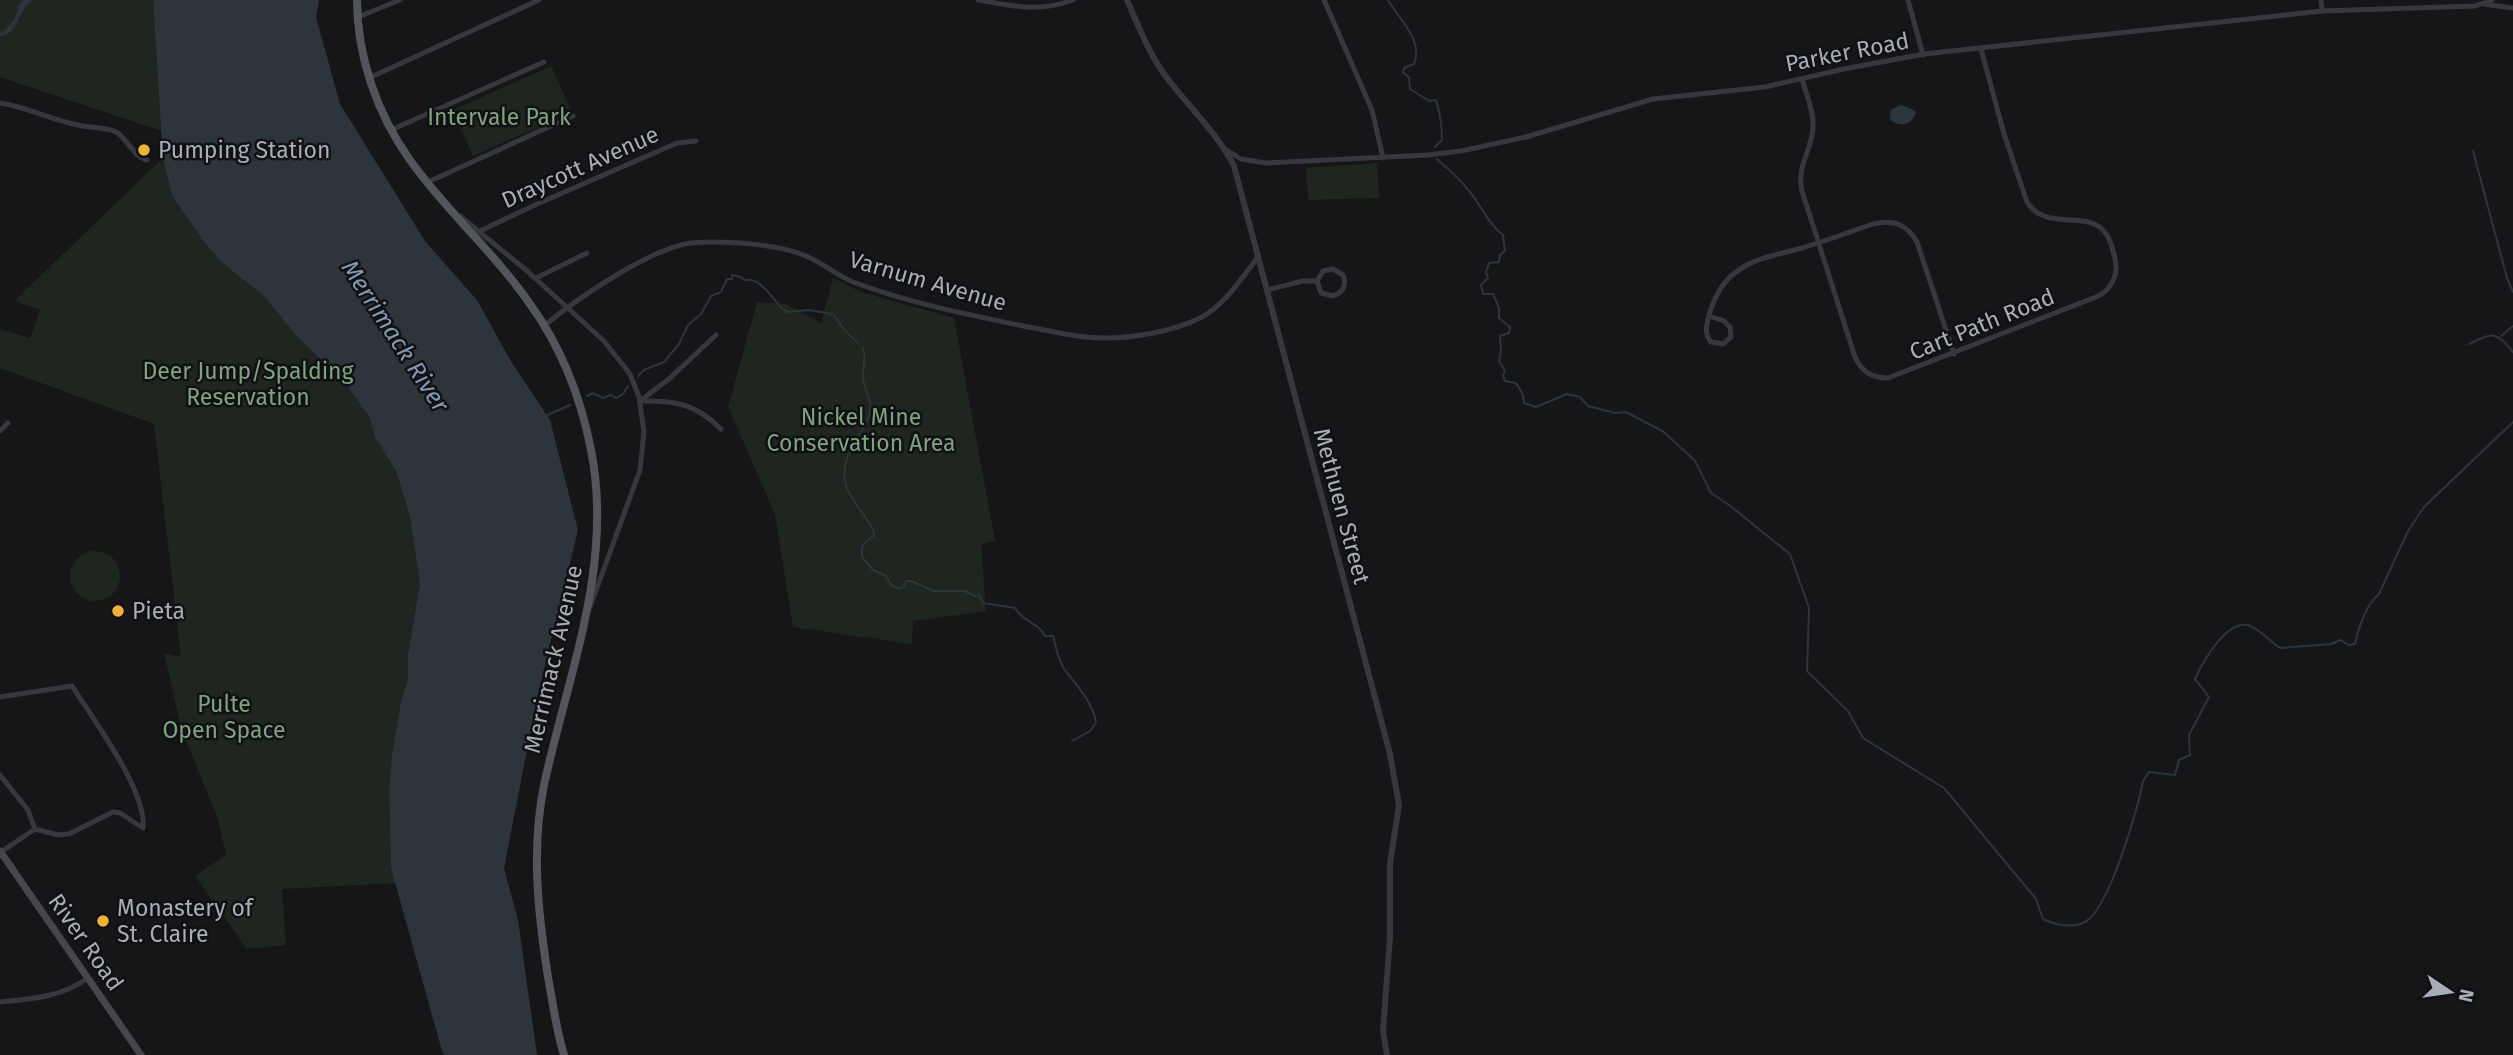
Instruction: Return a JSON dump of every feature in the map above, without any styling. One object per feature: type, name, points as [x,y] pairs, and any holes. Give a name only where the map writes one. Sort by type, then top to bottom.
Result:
[{"type":"main road","name":"Merrimack Avenue","points":[[357,0],[369,78],[391,130],[410,160],[506,272],[544,326],[568,372],[579,401],[594,467],[598,540],[595,572],[544,786],[537,844],[538,910],[564,1055]]},
{"type":"main road","name":"River Road","points":[[0,852],[141,1055]]},
{"type":"street","points":[[358,17],[400,0]]},
{"type":"street","points":[[369,78],[538,0]]},
{"type":"street","points":[[978,0],[1027,9],[1052,8],[1073,0]]},
{"type":"street","name":"Methuen Street","points":[[1127,0],[1152,56],[1220,144],[1237,174],[1396,783],[1398,813],[1390,863],[1390,937],[1383,1031],[1387,1055]]},
{"type":"street","points":[[1324,0],[1372,110],[1382,158]]},
{"type":"street","points":[[1908,0],[1923,55]]},
{"type":"street","points":[[2321,0],[2322,11]]},
{"type":"street","name":"Parker Road","points":[[1220,144],[1234,155],[1256,163],[1428,155],[1494,144],[1653,99],[1758,88],[1882,61],[1923,55],[2322,11],[2475,6],[2492,0]]},
{"type":"street","points":[[2481,4],[2513,8]]},
{"type":"street","name":"Cart Path Road","points":[[1802,79],[1812,114],[1813,130],[1800,178],[1818,243],[1853,352],[1864,371],[1873,376],[1888,378],[2101,295],[2112,284],[2116,269],[2110,238],[2099,226],[2085,220],[2047,218],[2030,207],[2004,135],[1981,49]]},
{"type":"street","points":[[391,130],[544,62]]},
{"type":"street","points":[[0,103],[20,106],[77,125],[113,130],[122,136],[141,159],[147,160]]},
{"type":"street","points":[[428,183],[573,116]]},
{"type":"street","name":"Draycott Avenue","points":[[480,231],[677,143],[696,141]]},
{"type":"street","points":[[452,210],[536,278],[604,341],[630,374],[640,401],[644,432],[640,470],[582,630]]},
{"type":"street","points":[[1709,316],[1724,321],[1730,327],[1731,334],[1726,343],[1715,345],[1707,338],[1706,333],[1709,316],[1721,287],[1738,270],[1751,263],[1879,223],[1897,223],[1909,230],[1920,249],[1954,354]]},
{"type":"street","name":"Varnum Avenue","points":[[544,326],[567,307],[647,258],[674,246],[694,243],[778,247],[798,253],[852,281],[958,313],[1076,335],[1112,338],[1172,327],[1201,318],[1231,292],[1258,257]]},
{"type":"street","points":[[536,278],[587,253]]},
{"type":"street","points":[[1334,269],[1343,275],[1345,284],[1341,292],[1330,296],[1319,290],[1317,281],[1322,271],[1334,269]]},
{"type":"street","points":[[1266,290],[1303,281],[1317,281]]},
{"type":"street","points":[[640,401],[670,378],[716,335]]},
{"type":"street","points":[[640,401],[658,400],[690,407],[700,411],[721,429]]},
{"type":"street","points":[[0,431],[8,424]]},
{"type":"street","points":[[0,697],[72,686],[128,777],[144,815],[143,828],[120,813],[113,812],[69,835],[36,829],[0,852]]},
{"type":"street","points":[[0,775],[28,810],[36,829]]},
{"type":"street","points":[[0,1002],[70,990],[88,978]]},
{"type":"green space","points":[[0,0],[153,0],[162,131],[0,77]]},
{"type":"green space","name":"Intervale Park","points":[[551,66],[572,112],[473,156],[453,110]]},
{"type":"green space","points":[[163,158],[172,196],[209,247],[228,267],[264,296],[346,384],[370,418],[375,437],[396,471],[411,516],[420,583],[408,654],[408,679],[401,702],[389,790],[391,867],[396,883],[282,889],[286,945],[247,949],[195,876],[226,855],[218,819],[182,731],[164,653],[181,657],[154,424],[0,368],[0,329],[30,338],[40,310],[14,301]]},
{"type":"green space","points":[[1377,163],[1379,198],[1308,200],[1306,168]]},
{"type":"green space","name":"Nickel Mine Conservation Area","points":[[833,278],[861,292],[954,318],[995,541],[981,544],[986,611],[913,621],[912,644],[793,627],[775,514],[728,407],[757,302],[786,304],[821,323]]},
{"type":"green space","points":[[95,551],[113,558],[120,576],[113,594],[95,601],[77,594],[70,576],[77,558]]},
{"type":"water","points":[[23,0],[33,0],[24,9],[11,32],[0,36],[0,31],[3,32],[14,20]]},
{"type":"water","name":"Merrimack River","points":[[153,0],[319,0],[316,17],[340,104],[425,241],[477,300],[512,363],[550,420],[578,530],[538,694],[504,868],[518,920],[537,1055],[444,1055],[442,1051],[391,868],[389,790],[392,756],[401,702],[408,679],[408,654],[420,583],[410,516],[396,471],[375,437],[370,418],[346,384],[295,334],[264,296],[225,265],[208,247],[172,196],[163,158]]},
{"type":"water","points":[[1900,105],[1916,112],[1909,123],[1897,124],[1890,119],[1891,110]]},
{"type":"waterway","points":[[1388,0],[1409,30],[1416,47],[1414,64],[1404,68],[1403,73],[1409,77],[1410,89],[1429,101],[1436,100],[1442,140],[1435,147]]},
{"type":"waterway","points":[[2473,151],[2513,292]]},
{"type":"waterway","points":[[1437,159],[1454,174],[1503,235],[1505,251],[1500,255],[1499,262],[1489,263],[1486,272],[1488,278],[1481,285],[1483,294],[1493,294],[1499,308],[1499,318],[1510,327],[1509,333],[1500,336],[1499,361],[1505,371],[1505,381],[1516,383],[1524,403],[1536,407],[1567,394],[1580,397],[1588,406],[1615,413],[1626,412],[1664,432],[1695,461],[1711,493],[1790,554],[1809,608],[1807,671],[1848,711],[1863,738],[1944,788],[2036,899],[2043,919],[2058,924],[2069,926],[2085,922],[2103,898],[2113,879],[2143,781],[2149,772],[2175,775],[2179,760],[2190,755],[2189,735],[2209,697],[2195,679],[2209,653],[2223,636],[2239,625],[2248,625],[2280,648],[2331,644],[2340,640],[2349,645],[2355,644],[2366,610],[2379,594],[2408,531],[2424,507],[2513,422]]},
{"type":"waterway","points":[[638,376],[644,370],[664,362],[679,344],[688,325],[701,314],[711,296],[721,292],[727,279],[732,279],[732,275],[757,282],[787,312],[809,310],[833,314],[858,343]]},
{"type":"waterway","points":[[2501,336],[2513,326]]},
{"type":"waterway","points":[[2469,344],[2494,336],[2513,352]]},
{"type":"waterway","points":[[863,348],[863,379],[870,411],[847,457],[844,476],[849,492],[874,532],[862,546],[862,557],[873,570],[886,576],[894,587],[902,588],[907,581],[911,581],[933,591],[965,591],[979,595],[983,603],[1015,608],[1045,636],[1053,636],[1062,665],[1095,716],[1096,723],[1090,731],[1072,741]]},
{"type":"waterway","points":[[587,396],[593,393],[603,398],[611,395],[616,398],[623,394],[628,386]]},
{"type":"waterway","points":[[545,416],[570,405]]},
{"type":"place","name":"Pumping Station","points":[[144,150]]},
{"type":"place","name":"Pieta","points":[[118,611]]},
{"type":"place","name":"Monastery of St. Claire","points":[[103,921]]},
{"type":"park label","name":"Deer Jump/Spalding Reservation","points":[[248,384]]},
{"type":"park label","name":"Pulte Open Space","points":[[224,717]]}]
